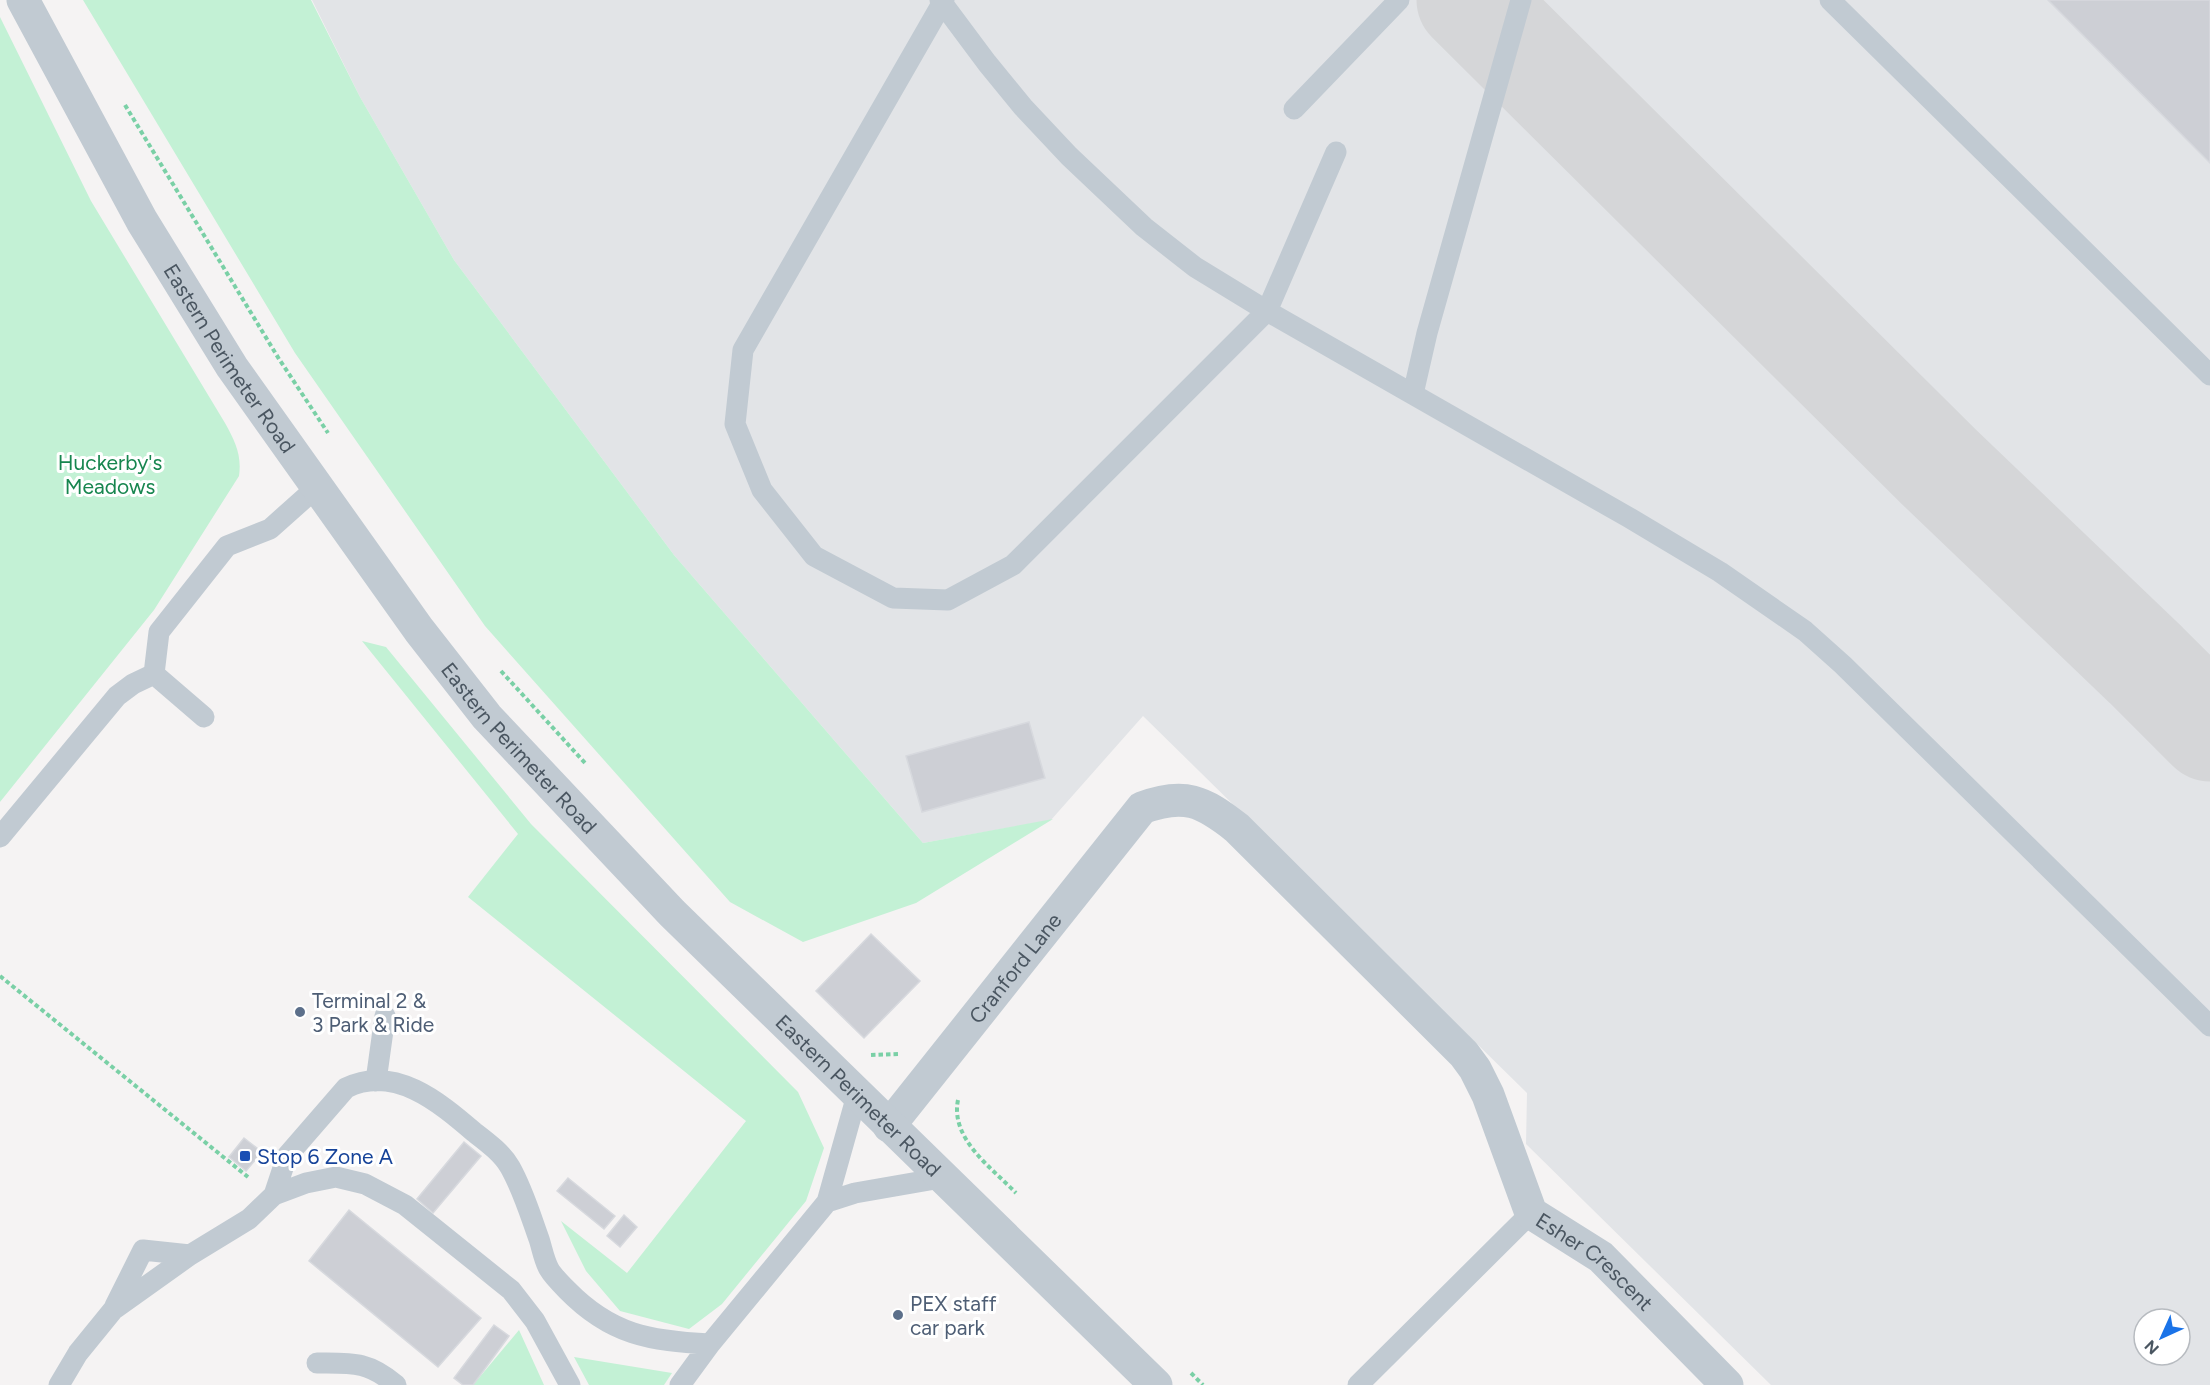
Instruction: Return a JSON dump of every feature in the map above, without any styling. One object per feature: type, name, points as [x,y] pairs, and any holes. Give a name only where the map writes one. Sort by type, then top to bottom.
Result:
[{"type":"street","name":"Eastern Perimeter Road","points":[[23,0],[142,221],[232,367],[418,630],[487,717],[672,913],[941,1178],[1156,1385]]},
{"type":"street","name":"Cranford Lane","points":[[889,1126],[1142,808],[1178,798],[1222,816],[1237,828],[1451,1040],[1475,1069],[1488,1095],[1531,1213]]},
{"type":"street","name":"Esher Crescent","points":[[1531,1213],[1601,1257],[1727,1385]]},
{"type":"lane","points":[[1293,109],[1399,0]]},
{"type":"lane","points":[[1413,394],[1427,333],[1521,0]]},
{"type":"lane","points":[[1830,0],[2210,375]]},
{"type":"lane","points":[[1336,152],[1267,311],[1013,565],[948,600],[893,598],[814,556],[762,490],[735,424],[742,350],[942,1],[960,29],[1023,107],[1102,189],[1144,227],[1195,267],[1267,311],[1669,541],[1756,596],[1805,632],[1843,665],[2210,1026]]},
{"type":"lane","points":[[154,674],[159,632],[227,546],[270,530],[317,487]]},
{"type":"lane","points":[[154,674],[204,717]]},
{"type":"lane","points":[[0,837],[117,696],[133,684],[154,674]]},
{"type":"lane","points":[[376,1081],[385,1016]]},
{"type":"lane","points":[[274,1195],[287,1156],[346,1088],[359,1081],[400,1083],[418,1090],[444,1106],[491,1146],[508,1164],[523,1192],[549,1269],[584,1306],[612,1326],[632,1334],[675,1342],[710,1344]]},
{"type":"lane","points":[[680,1385],[710,1344],[827,1202],[857,1095]]},
{"type":"lane","points":[[113,1310],[190,1255],[249,1220],[274,1195],[306,1183],[336,1177],[365,1184],[405,1205],[511,1290],[535,1321],[570,1385]]},
{"type":"lane","points":[[827,1202],[855,1193],[941,1178]]},
{"type":"lane","name":"Esher Crescent","points":[[1358,1385],[1531,1213]]},
{"type":"lane","points":[[59,1385],[78,1353],[113,1310],[143,1250],[190,1255]]},
{"type":"lane","points":[[317,1363],[357,1363],[383,1374],[396,1385]]},
{"type":"path","points":[[123,103],[279,359],[332,439]]},
{"type":"path","points":[[500,669],[586,764]]},
{"type":"path","points":[[0,976],[249,1176],[232,1194],[249,1220]]},
{"type":"path","points":[[865,1053],[874,1056],[896,1055],[909,1051],[920,1042],[940,1060],[962,1082],[956,1109],[956,1121],[966,1141],[1023,1200]]},
{"type":"path","points":[[1186,1368],[1203,1385]]},
{"type":"shaded area","points":[[312,0],[2048,0],[2210,163],[2210,1385],[1771,1385],[1526,1144],[1527,1093],[1143,716],[1051,820],[923,843],[674,555],[454,260],[360,97]]},
{"type":"green space","points":[[83,0],[311,0],[360,97],[454,260],[674,555],[923,843],[1053,819],[916,903],[803,942],[730,902],[485,626],[295,353]]},
{"type":"green space","name":"Huckerby's Meadows","points":[[0,17],[91,201],[229,430],[237,448],[240,468],[239,476],[154,610],[0,802]]},
{"type":"green space","points":[[362,641],[386,647],[531,824],[798,1092],[824,1148],[806,1201],[722,1304],[689,1329],[620,1311],[586,1271],[561,1221],[627,1273],[746,1121],[468,897],[518,834]]},
{"type":"green space","points":[[519,1330],[544,1385],[473,1385]]},
{"type":"green space","points":[[574,1357],[672,1373],[664,1385],[589,1385]]},
{"type":"building","points":[[2048,0],[2210,0],[2210,163]]},
{"type":"building","points":[[1029,722],[1045,778],[922,812],[906,756]]},
{"type":"building","points":[[871,934],[920,981],[864,1038],[816,991]]},
{"type":"building","points":[[244,1138],[262,1152],[246,1171],[229,1157]]},
{"type":"building","points":[[464,1142],[481,1156],[433,1213],[417,1199]]},
{"type":"building","points":[[568,1178],[615,1216],[604,1229],[557,1191]]},
{"type":"building","points":[[349,1210],[481,1318],[438,1367],[309,1261]]},
{"type":"building","points":[[624,1215],[637,1227],[620,1247],[607,1236]]},
{"type":"building","points":[[494,1325],[509,1336],[473,1385],[463,1385],[454,1378]]},
{"type":"taxiway","points":[[1469,0],[1939,467],[2210,729]]},
{"type":"place","name":"Terminal 2 & 3 Park & Ride","points":[[300,1012]]},
{"type":"place","name":"Stop 6 Zone A","points":[[245,1156]]},
{"type":"place","name":"PEX staff car park","points":[[898,1315]]}]
